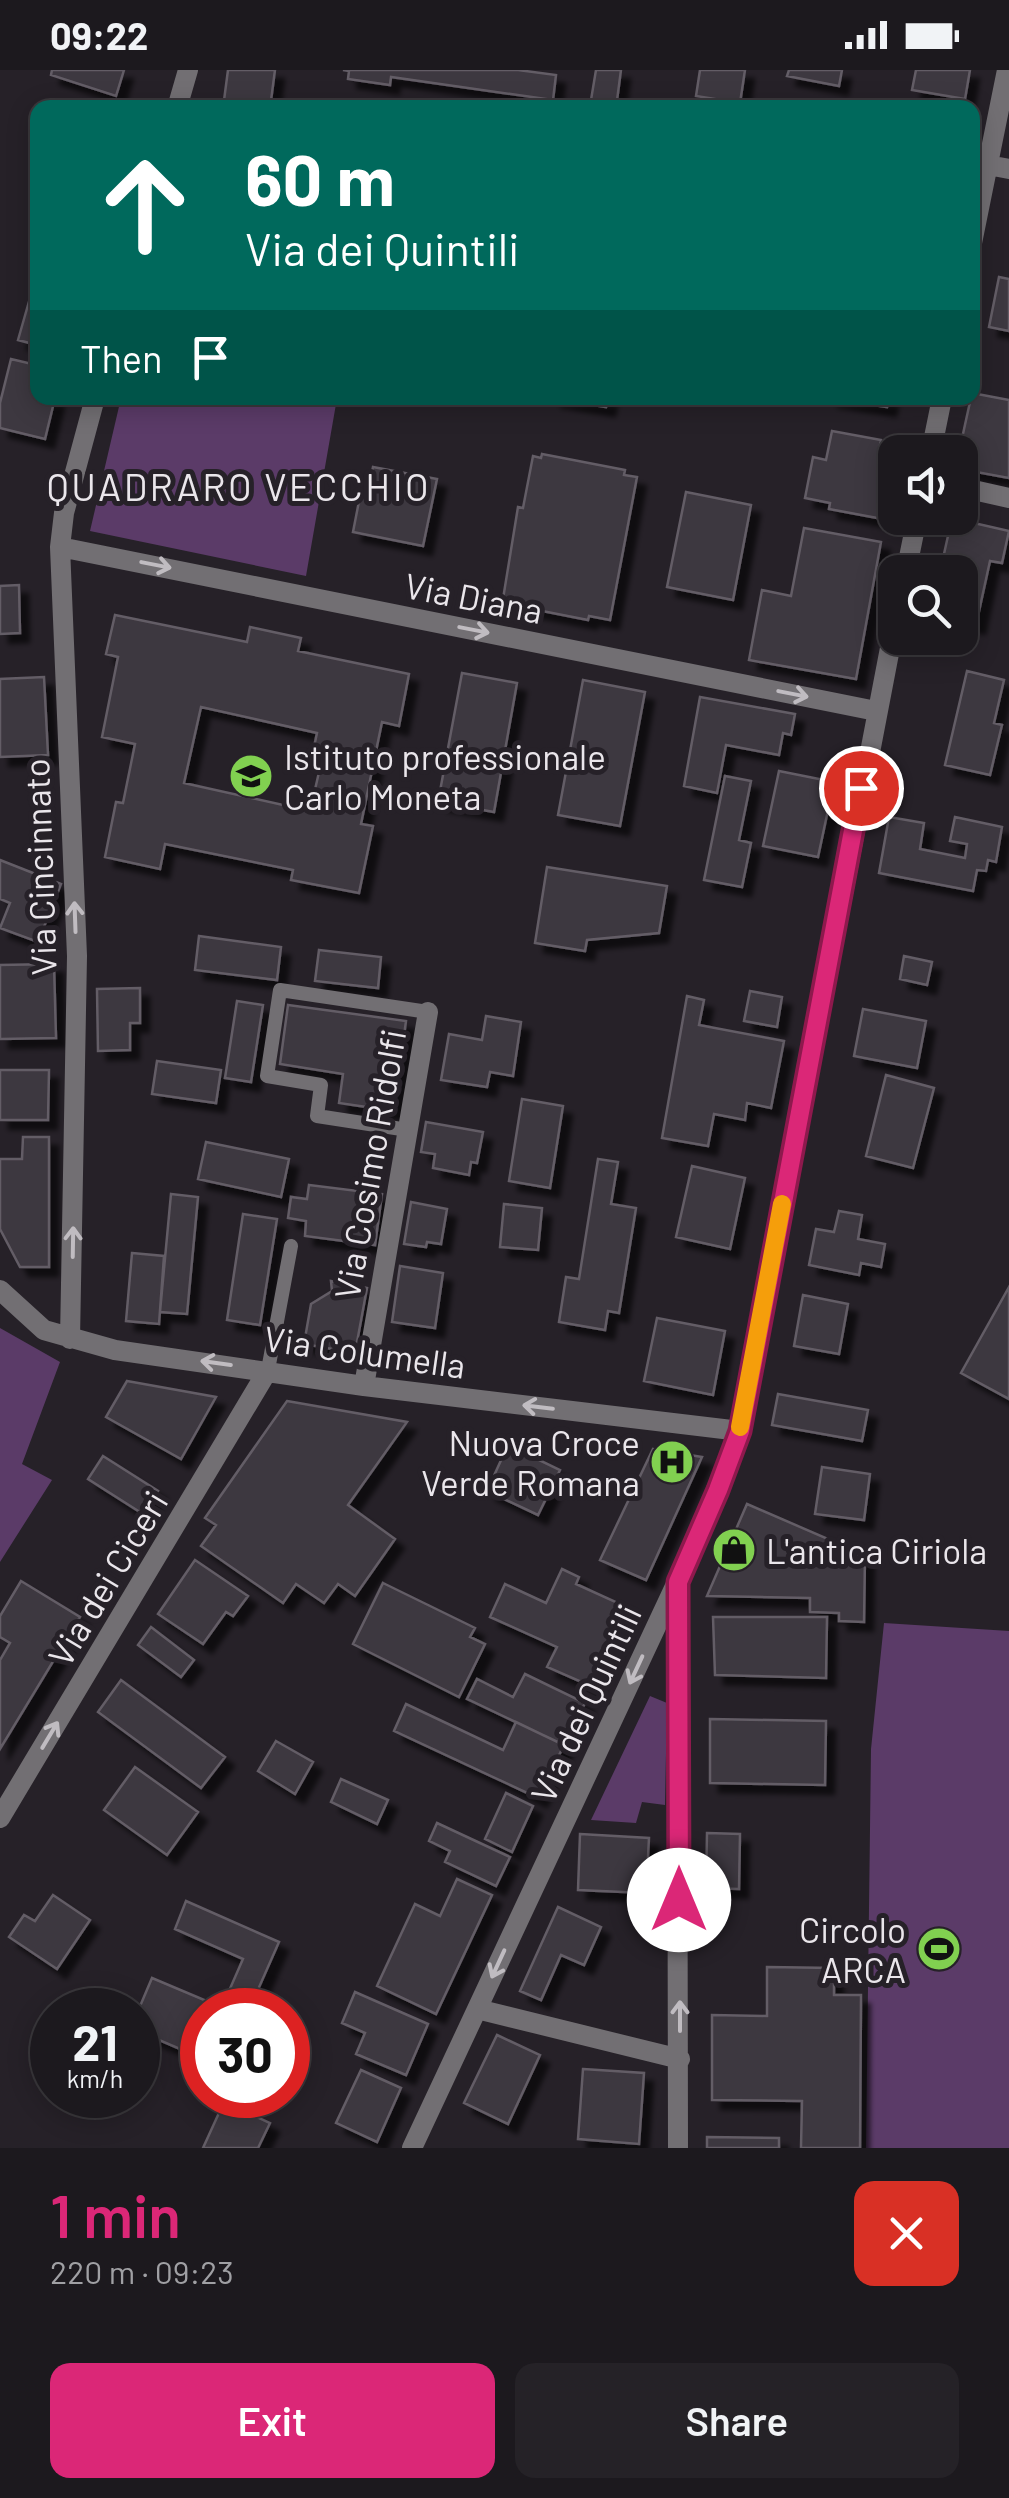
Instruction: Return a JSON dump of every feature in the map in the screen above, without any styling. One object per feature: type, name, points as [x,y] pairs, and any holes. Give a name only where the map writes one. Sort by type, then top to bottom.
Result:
[{"type":"street","points":[[179,100],[188,70]]},
{"type":"street","points":[[980,220],[998,167],[1006,70]]},
{"type":"street","name":"Via Cincinnato","points":[[70,1339],[76,956],[60,547],[64,513],[92,405]]},
{"type":"street","points":[[934,435],[941,405]]},
{"type":"street","points":[[978,491],[1009,498]]},
{"type":"street","name":"Via Diana","points":[[60,547],[876,711]]},
{"type":"street","name":"Via dei Quintili","points":[[412,2148],[678,1582],[740,1431],[888,655]]},
{"type":"street","name":"Via Cosimo Ridolfi","points":[[364,1386],[428,1012]]},
{"type":"street","name":"Via Columella","points":[[0,1290],[44,1330],[116,1350],[364,1386],[740,1431]]},
{"type":"street","name":"Via dei Ciceri","points":[[0,1818],[268,1370]]},
{"type":"street","points":[[678,1582],[678,2148]]},
{"type":"street","points":[[477,2008],[680,2059]]},
{"type":"lane","points":[[408,1130],[317,1116],[321,1084],[268,1076],[280,990],[428,1012]]},
{"type":"lane","points":[[268,1370],[291,1246]]},
{"type":"shaded area","points":[[119,405],[336,405],[306,576],[90,531]]},
{"type":"shaded area","points":[[0,1328],[60,1362],[22,1464],[52,1480],[0,1562]]},
{"type":"shaded area","name":"Circolo ARCA","points":[[884,1623],[1009,1631],[1009,2148],[866,2148],[871,1749]]},
{"type":"shaded area","points":[[650,1696],[667,1703],[665,1805],[642,1802],[636,1823],[591,1820]]},
{"type":"building","points":[[52,70],[124,70],[116,96],[51,75]]},
{"type":"building","points":[[228,70],[275,70],[271,100],[224,100]]},
{"type":"building","points":[[343,70],[518,70],[556,75],[553,100],[391,77],[390,85],[348,79],[349,71]]},
{"type":"building","points":[[596,70],[621,70],[617,100],[591,100]]},
{"type":"building","points":[[700,70],[745,70],[740,100],[696,96]]},
{"type":"building","points":[[789,70],[842,70],[839,86],[787,76]]},
{"type":"building","points":[[916,70],[970,70],[965,99],[912,90]]},
{"type":"building","points":[[999,277],[1009,279],[1009,331],[989,327]]},
{"type":"building","points":[[30,298],[30,343],[18,340]]},
{"type":"building","points":[[11,359],[30,364],[30,405],[53,405],[45,439],[0,428],[0,403]]},
{"type":"building","points":[[980,395],[1009,400],[1009,478],[978,472],[978,435],[963,435],[969,405],[980,405]]},
{"type":"building","points":[[832,431],[878,439],[878,518],[829,509],[830,503],[805,498],[813,457],[826,460]]},
{"type":"building","points":[[542,454],[625,470],[624,475],[637,477],[610,620],[589,616],[588,620],[503,599],[518,507],[523,508],[533,456],[541,458]]},
{"type":"building","points":[[373,467],[437,479],[423,546],[353,532],[361,491],[368,493]]},
{"type":"building","points":[[686,492],[751,505],[733,600],[667,587]]},
{"type":"building","points":[[978,524],[1009,531],[1002,563],[990,561],[978,616],[978,555],[944,555],[948,535],[978,535]]},
{"type":"building","points":[[804,528],[881,542],[856,679],[749,660],[762,590],[791,596]]},
{"type":"building","points":[[19,585],[20,633],[0,634],[0,586]]},
{"type":"building","points":[[115,615],[247,642],[250,627],[301,638],[298,651],[409,674],[399,726],[382,722],[361,824],[373,826],[359,893],[291,880],[293,870],[165,844],[160,869],[105,857],[116,802],[123,803],[135,744],[102,737],[118,657],[106,654]],"holes":[[[201,707],[317,733],[310,766],[320,768],[310,811],[184,783]]]},
{"type":"building","points":[[967,671],[1004,680],[994,723],[1002,725],[990,775],[945,765]]},
{"type":"building","points":[[462,673],[517,683],[494,812],[438,802]]},
{"type":"building","points":[[44,677],[48,755],[0,757],[0,679]]},
{"type":"building","points":[[583,680],[645,692],[620,826],[558,815]]},
{"type":"building","points":[[700,697],[795,714],[791,735],[783,733],[779,755],[726,745],[717,793],[684,786]]},
{"type":"building","points":[[779,771],[834,782],[818,857],[763,846]]},
{"type":"building","points":[[725,776],[751,781],[739,840],[751,843],[742,887],[704,880]]},
{"type":"building","points":[[889,817],[924,823],[920,849],[965,858],[967,844],[950,841],[955,817],[1002,827],[996,862],[988,860],[986,871],[977,870],[973,891],[879,873]]},
{"type":"building","points":[[0,860],[61,884],[38,942],[0,928],[10,903],[0,899]]},
{"type":"building","points":[[547,867],[667,886],[659,933],[587,940],[585,951],[535,943]]},
{"type":"building","points":[[199,936],[281,947],[277,980],[195,970]]},
{"type":"building","points":[[319,950],[381,957],[378,988],[315,981]]},
{"type":"building","points":[[904,956],[932,962],[927,985],[900,979]]},
{"type":"building","points":[[54,964],[56,1038],[0,1039],[0,965]]},
{"type":"building","points":[[140,988],[140,1023],[130,1023],[130,1050],[98,1051],[97,989]]},
{"type":"building","points":[[750,991],[782,997],[777,1027],[744,1021]]},
{"type":"building","points":[[687,996],[704,1000],[699,1025],[784,1041],[771,1108],[747,1103],[745,1120],[714,1114],[708,1146],[662,1138]]},
{"type":"building","points":[[237,1001],[263,1005],[251,1082],[225,1078]]},
{"type":"building","points":[[288,1005],[406,1021],[394,1111],[339,1103],[343,1074],[280,1064]]},
{"type":"building","points":[[863,1009],[926,1021],[917,1068],[854,1056]]},
{"type":"building","points":[[486,1016],[521,1022],[513,1076],[490,1072],[487,1087],[441,1080],[449,1034],[482,1040]]},
{"type":"building","points":[[157,1061],[221,1070],[216,1103],[152,1094]]},
{"type":"building","points":[[0,1070],[49,1070],[48,1120],[0,1120]]},
{"type":"building","points":[[886,1075],[934,1088],[913,1168],[866,1156]]},
{"type":"building","points":[[522,1099],[563,1106],[550,1188],[509,1181]]},
{"type":"building","points":[[426,1122],[483,1132],[477,1163],[471,1162],[469,1175],[433,1168],[435,1154],[421,1152]]},
{"type":"building","points":[[23,1137],[49,1137],[49,1267],[20,1267],[0,1229],[0,1159],[22,1159]]},
{"type":"building","points":[[206,1142],[289,1159],[281,1197],[198,1179]]},
{"type":"building","points":[[598,1159],[618,1162],[611,1204],[636,1208],[619,1313],[608,1311],[605,1330],[559,1322],[566,1277],[579,1279]]},
{"type":"building","points":[[692,1166],[745,1178],[730,1249],[676,1237]]},
{"type":"building","points":[[309,1185],[382,1194],[375,1245],[305,1236],[306,1221],[288,1218],[291,1197],[307,1199]]},
{"type":"building","points":[[171,1194],[198,1197],[187,1314],[160,1312]]},
{"type":"building","points":[[411,1202],[447,1209],[441,1244],[404,1244]]},
{"type":"building","points":[[504,1204],[542,1208],[538,1250],[500,1247]]},
{"type":"building","points":[[839,1211],[862,1215],[858,1239],[885,1244],[881,1267],[861,1263],[859,1275],[809,1265],[816,1229],[834,1232]]},
{"type":"building","points":[[243,1214],[277,1219],[260,1325],[227,1320]]},
{"type":"building","points":[[132,1253],[164,1256],[159,1324],[126,1321]]},
{"type":"building","points":[[400,1266],[443,1273],[435,1328],[392,1322]]},
{"type":"building","points":[[331,1281],[367,1288],[355,1353],[304,1344],[311,1304],[332,1291]]},
{"type":"building","points":[[1009,1287],[1009,1399],[961,1373]]},
{"type":"building","points":[[803,1295],[848,1304],[839,1354],[794,1346]]},
{"type":"building","points":[[657,1318],[725,1331],[713,1395],[644,1381]]},
{"type":"building","points":[[127,1381],[216,1397],[181,1459],[106,1417]]},
{"type":"building","points":[[778,1394],[868,1410],[862,1441],[772,1425]]},
{"type":"building","points":[[287,1401],[407,1422],[348,1505],[395,1539],[355,1596],[338,1584],[324,1603],[296,1584],[283,1603],[201,1546],[216,1525],[205,1518]]},
{"type":"building","points":[[508,1445],[560,1470],[538,1515],[487,1491]]},
{"type":"building","points":[[653,1449],[702,1457],[646,1580],[600,1560]]},
{"type":"building","points":[[103,1456],[158,1491],[143,1514],[88,1479]]},
{"type":"building","points":[[822,1467],[870,1474],[864,1520],[815,1514]]},
{"type":"building","points":[[747,1504],[865,1555],[864,1622],[839,1621],[839,1613],[810,1612],[810,1598],[707,1596]]},
{"type":"building","points":[[195,1560],[248,1596],[233,1616],[226,1612],[203,1644],[158,1614]]},
{"type":"building","points":[[562,1569],[579,1577],[576,1584],[629,1608],[593,1687],[547,1667],[557,1647],[490,1617],[505,1584],[546,1603]]},
{"type":"building","points":[[21,1581],[80,1617],[0,1749],[0,1660],[10,1643],[0,1637],[0,1616]]},
{"type":"building","points":[[383,1583],[475,1628],[470,1637],[485,1644],[459,1697],[353,1644]]},
{"type":"building","points":[[713,1617],[827,1617],[826,1678],[715,1675]]},
{"type":"building","points":[[151,1627],[194,1660],[181,1677],[138,1645]]},
{"type":"building","points":[[525,1674],[585,1703],[564,1745],[467,1699],[477,1679],[513,1697]]},
{"type":"building","points":[[121,1680],[225,1757],[201,1788],[98,1712]]},
{"type":"building","points":[[406,1704],[503,1750],[516,1722],[564,1745],[538,1798],[394,1731]]},
{"type":"building","points":[[710,1719],[826,1721],[825,1785],[710,1783]]},
{"type":"building","points":[[276,1741],[313,1762],[295,1794],[258,1771]]},
{"type":"building","points":[[135,1767],[198,1812],[167,1855],[104,1810]]},
{"type":"building","points":[[341,1779],[388,1800],[377,1824],[331,1802]]},
{"type":"building","points":[[506,1793],[533,1806],[512,1852],[485,1839]]},
{"type":"building","points":[[437,1823],[510,1857],[496,1886],[445,1862],[450,1851],[429,1841]]},
{"type":"building","points":[[707,1833],[740,1834],[739,1889],[706,1888]]},
{"type":"building","points":[[580,1834],[649,1838],[646,1893],[578,1890]]},
{"type":"building","points":[[457,1879],[492,1895],[436,2014],[377,1986],[415,1904],[440,1916]]},
{"type":"building","points":[[53,1895],[90,1920],[57,1969],[9,1937],[24,1915],[35,1921]]},
{"type":"building","points":[[186,1901],[279,1942],[259,1988],[230,1988],[243,1959],[175,1929]]},
{"type":"building","points":[[558,1907],[601,1927],[584,1965],[561,1955],[541,2000],[520,1991]]},
{"type":"building","points":[[767,1967],[834,1968],[834,1995],[861,1995],[860,2148],[801,2148],[802,2101],[712,2100],[712,2015],[767,2016]]},
{"type":"building","points":[[152,1978],[180,1990],[180,2049],[160,2040],[160,1988],[148,1988]]},
{"type":"building","points":[[355,1992],[428,2024],[406,2075],[356,2054],[365,2033],[342,2023]]},
{"type":"building","points":[[497,2035],[540,2055],[508,2124],[464,2103]]},
{"type":"building","points":[[583,2069],[644,2073],[639,2144],[578,2139]]},
{"type":"building","points":[[361,2070],[401,2088],[377,2142],[336,2123]]},
{"type":"building","points":[[217,2118],[259,2118],[270,2123],[258,2148],[203,2148]]},
{"type":"building","points":[[707,2137],[779,2138],[779,2148],[707,2148]]},
{"type":"slow traffic","points":[[740,1427],[782,1204]]},
{"type":"place","name":"Istituto professionale Carlo Moneta","points":[[251,776]]},
{"type":"place","name":"Nuova Croce Verde Romana","points":[[672,1462]]},
{"type":"place","name":"L'antica Ciriola","points":[[734,1550]]},
{"type":"place","name":"Circolo ARCA","points":[[939,1949]]},
{"type":"district","name":"QUADRARO VECCHIO","points":[[239,486]]},
{"type":"route","points":[[679,1900],[678,1582],[740,1431],[861,788]]}]
